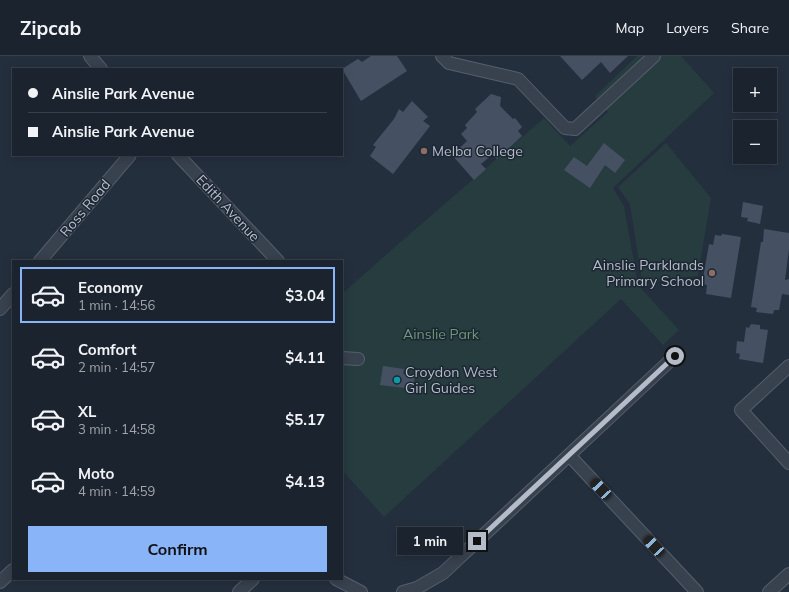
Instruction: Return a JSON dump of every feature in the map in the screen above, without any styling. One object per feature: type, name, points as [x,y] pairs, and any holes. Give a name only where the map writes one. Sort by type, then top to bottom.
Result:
[{"type":"street","points":[[90,56],[100,68]]},
{"type":"street","points":[[442,56],[449,63],[518,79],[565,128],[575,129],[654,56]]},
{"type":"street","name":"Ross Road","points":[[41,260],[129,156]]},
{"type":"street","name":"Edith Avenue","points":[[179,156],[277,260]]},
{"type":"street","points":[[0,309],[12,295]]},
{"type":"street","points":[[403,592],[417,588],[443,573],[675,356]]},
{"type":"street","points":[[343,358],[358,359]]},
{"type":"street","points":[[789,366],[741,410],[789,463]]},
{"type":"street","points":[[569,455],[697,592]]},
{"type":"street","points":[[0,582],[12,571]]},
{"type":"street","points":[[770,592],[789,574]]},
{"type":"street","points":[[238,592],[252,580]]},
{"type":"street","points":[[338,580],[361,592]]},
{"type":"green space","name":"Ainslie Park","points":[[637,56],[681,56],[714,93],[613,188],[624,206],[638,285],[679,330],[663,345],[621,299],[384,517],[343,471],[343,293],[544,118],[570,146],[608,112],[595,96]]},
{"type":"green space","points":[[666,143],[711,198],[698,276],[642,281],[630,204],[618,187]]},
{"type":"building","points":[[371,56],[397,56],[407,71],[361,101],[343,68],[358,59],[362,62]]},
{"type":"building","points":[[560,56],[628,56],[610,73],[601,62],[582,80]]},
{"type":"building","points":[[491,94],[501,97],[500,106],[513,119],[515,118],[522,127],[518,131],[522,136],[497,159],[492,155],[481,164],[486,169],[474,180],[452,155],[467,141],[461,134],[467,128],[465,125],[477,112],[475,109]]},
{"type":"building","points":[[412,101],[428,117],[423,121],[430,126],[393,174],[370,156],[376,147],[373,145],[394,119],[399,109],[403,112]]},
{"type":"building","points":[[604,143],[625,160],[615,173],[605,165],[590,188],[564,170],[574,157],[587,166]]},
{"type":"building","points":[[743,202],[763,206],[760,224],[747,221],[748,218],[741,217]]},
{"type":"building","points":[[764,229],[789,233],[789,249],[785,280],[789,279],[789,295],[782,294],[779,310],[774,310],[773,314],[756,312],[757,308],[751,307]]},
{"type":"building","points":[[722,234],[741,237],[731,298],[706,294],[707,285],[702,284],[709,244],[713,245],[715,235],[721,236]]},
{"type":"building","points":[[751,324],[760,325],[760,329],[768,330],[763,363],[739,359],[740,354],[736,353],[737,341],[744,342],[746,327],[749,328]]},
{"type":"building","name":"Croydon West Girl Guides","points":[[383,366],[404,369],[403,374],[415,375],[413,389],[380,385]]},
{"type":"place","name":"Melba College","points":[[424,151]]},
{"type":"place","name":"Ainslie Parklands Primary School","points":[[712,273]]},
{"type":"place","name":"Croydon West Girl Guides","points":[[397,380]]},
{"type":"route","points":[[477,541],[675,356]]}]
